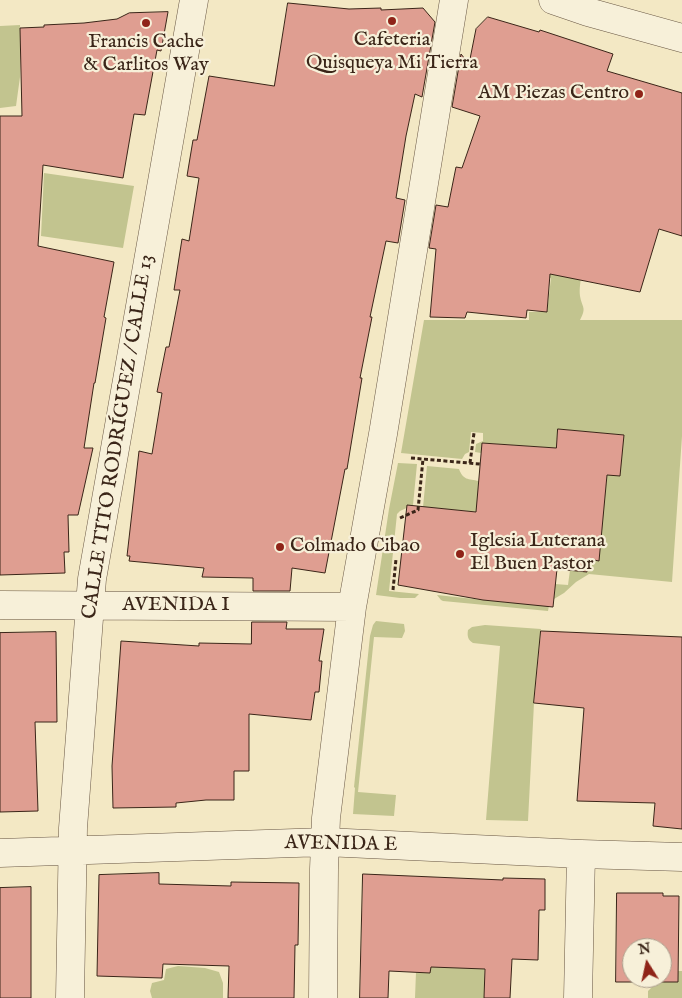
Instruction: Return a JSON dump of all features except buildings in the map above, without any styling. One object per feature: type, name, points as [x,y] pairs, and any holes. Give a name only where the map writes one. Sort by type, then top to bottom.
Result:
[{"type":"street","name":"CALLE TITO RODRÍGUEZ / CALLE 13","points":[[70,998],[74,819],[92,579],[194,0]]},
{"type":"street","points":[[323,998],[326,818],[352,606],[383,434],[454,0]]},
{"type":"street","points":[[553,0],[589,6],[682,38]]},
{"type":"street","name":"AVENIDA I","points":[[0,605],[352,606]]},
{"type":"street","name":"AVENIDA E","points":[[0,853],[325,842],[682,857]]},
{"type":"street","points":[[578,998],[581,854]]},
{"type":"path","points":[[470,463],[474,433]]},
{"type":"path","points":[[405,457],[480,464]]},
{"type":"path","points":[[399,527],[400,518],[418,510],[423,459]]},
{"type":"path","points":[[393,590],[396,554]]},
{"type":"green space","points":[[20,25],[20,77],[16,106],[0,108],[0,26]]},
{"type":"green space","points":[[44,173],[134,186],[123,248],[41,236]]},
{"type":"green space","points":[[454,265],[581,274],[580,293],[584,310],[580,320],[682,320],[682,436],[672,582],[589,574],[564,593],[554,599],[550,600],[548,611],[443,601],[437,595],[512,603],[554,598],[555,584],[568,585],[570,570],[587,571],[589,559],[598,561],[607,475],[624,435],[558,429],[556,448],[483,443],[481,453],[475,452],[476,444],[483,441],[483,433],[471,432],[469,452],[462,459],[401,453],[424,320],[529,320],[529,312],[547,312],[551,278]]},
{"type":"green space","points":[[398,463],[417,464],[413,505],[397,514],[389,591],[419,594],[415,598],[376,595]]},
{"type":"green space","points":[[427,466],[459,469],[464,477],[479,481],[478,487],[512,515],[423,507]]},
{"type":"green space","points":[[376,621],[404,624],[405,631],[402,638],[374,637],[358,792],[396,795],[394,816],[353,814],[354,787],[370,636]]},
{"type":"green space","points":[[485,625],[541,629],[534,703],[528,821],[486,820],[500,646],[473,643],[469,639],[468,634],[468,630],[472,627]]},
{"type":"green space","points":[[486,891],[484,998],[415,998],[416,972],[431,967]]},
{"type":"green space","points":[[178,966],[205,968],[219,972],[223,983],[223,998],[152,998],[150,991],[152,983],[164,980],[166,969]]},
{"type":"green space","points":[[678,971],[682,971],[682,998],[648,998],[648,991],[651,988],[672,988],[672,982],[677,982]]},
{"type":"place","name":"Cafeteria Quisqueya Mi Tierra","points":[[392,21]]},
{"type":"place","name":"Francis Cache & Carlitos Way","points":[[146,23]]},
{"type":"place","name":"AM Piezas Centro","points":[[639,94]]},
{"type":"place","name":"Colmado Cibao","points":[[280,547]]},
{"type":"place","name":"Iglesia Luterana El Buen Pastor","points":[[460,554]]}]
